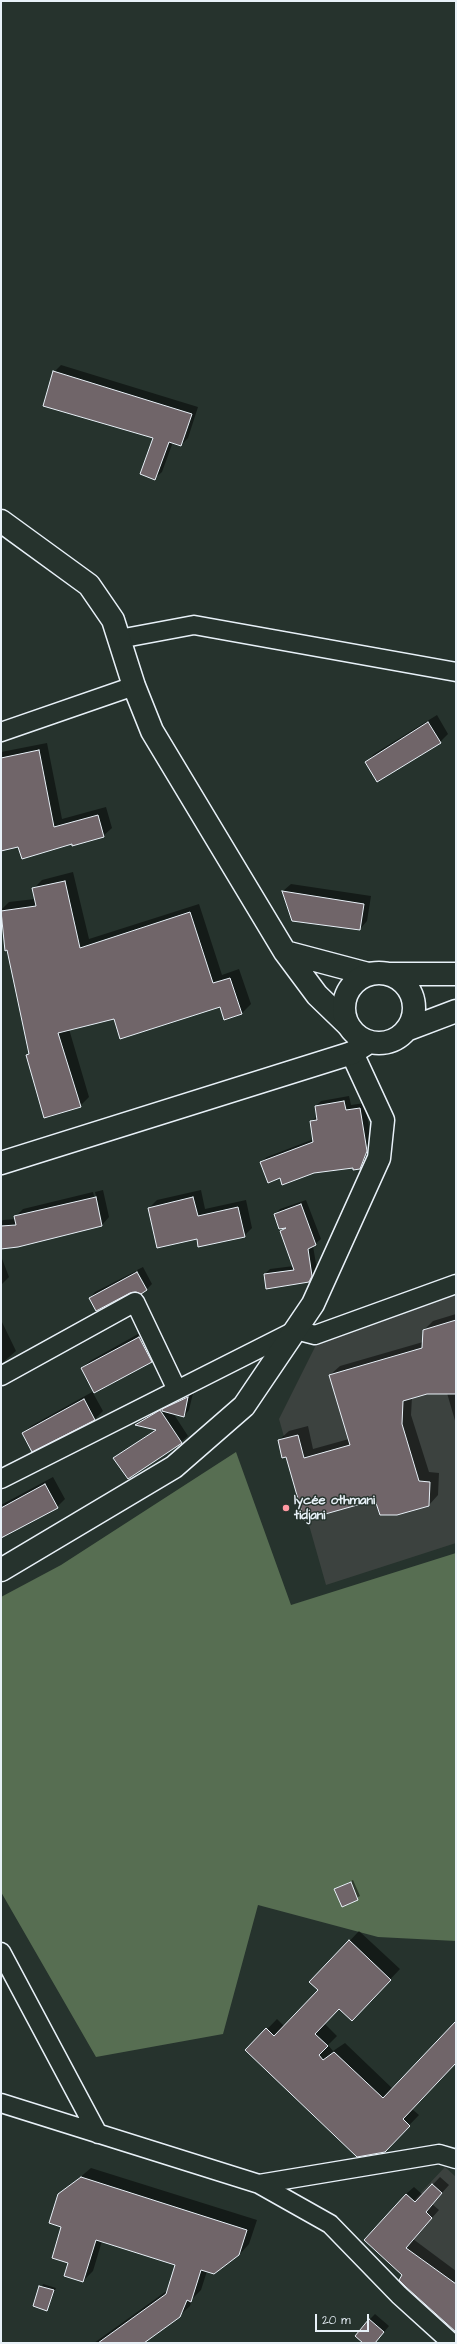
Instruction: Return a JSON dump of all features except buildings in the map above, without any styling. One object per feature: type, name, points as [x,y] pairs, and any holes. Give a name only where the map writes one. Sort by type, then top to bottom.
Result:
[{"type":"street","points":[[1,521],[89,585],[113,620],[134,686],[152,731],[285,952],[317,995],[347,1024],[356,1035],[383,1120],[379,1158],[313,1304],[244,1406],[174,1466],[1,1570]]},
{"type":"street","points":[[119,639],[194,625],[456,672]]},
{"type":"street","points":[[1,732],[134,686]]},
{"type":"street","points":[[285,952],[378,974],[405,984],[413,1002],[411,1022],[406,1030]]},
{"type":"street","points":[[347,1024],[344,1014],[346,994],[355,982],[378,974],[456,974]]},
{"type":"street","points":[[1,1163],[361,1048],[389,1042],[406,1030],[456,1011]]},
{"type":"street","points":[[1,1479],[296,1330],[315,1335],[456,1284]]},
{"type":"street","points":[[1,1376],[135,1302],[177,1390]]},
{"type":"street","points":[[1,1952],[98,2134]]},
{"type":"street","points":[[1,2103],[259,2184],[330,2224],[400,2295],[452,2343]]},
{"type":"street","points":[[259,2184],[439,2154],[456,2159]]},
{"type":"shaded area","points":[[456,1293],[456,1543],[326,1585],[279,1419],[318,1341]]},
{"type":"shaded area","points":[[445,2167],[456,2177],[456,2322],[377,2239]]},
{"type":"green space","points":[[236,1452],[291,1605],[456,1553],[456,1941],[378,1937],[258,1905],[223,2034],[96,2057],[1,1892],[1,1597],[61,1565]]},
{"type":"place","name":"lycée othmani tidjani","points":[[286,1508]]}]
